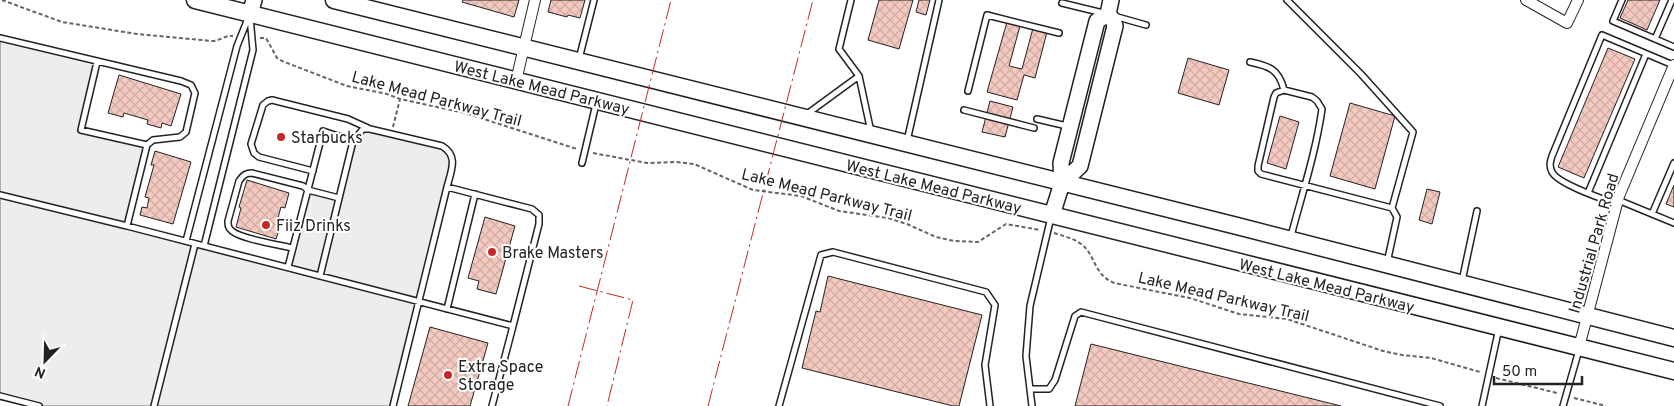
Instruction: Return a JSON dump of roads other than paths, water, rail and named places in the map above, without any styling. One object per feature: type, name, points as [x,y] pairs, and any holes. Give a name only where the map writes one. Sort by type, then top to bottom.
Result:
[{"type":"main road","name":"West Lake Mead Parkway","points":[[195,0],[252,7],[516,81],[1050,223],[1499,327],[1674,371]]},
{"type":"main road","name":"West Lake Mead Parkway","points":[[334,0],[1674,338]]},
{"type":"main road","points":[[1050,223],[1062,183],[1061,163],[1097,20],[1110,7],[1115,26],[1080,166],[1062,183]]},
{"type":"street","points":[[516,81],[535,0]]},
{"type":"street","points":[[1526,0],[1567,23],[1578,0]]},
{"type":"street","name":"Industrial Park Road","points":[[1580,347],[1618,202],[1674,65]]},
{"type":"lane","points":[[579,61],[594,0]]},
{"type":"lane","points":[[851,0],[839,49],[859,76],[872,135]]},
{"type":"lane","points":[[906,144],[939,0]]},
{"type":"lane","points":[[1288,0],[1361,74],[1413,132],[1392,208]]},
{"type":"lane","points":[[1622,0],[1613,21],[1674,47]]},
{"type":"lane","points":[[1656,39],[1672,0]]},
{"type":"lane","points":[[1062,3],[1110,7],[1146,24]]},
{"type":"lane","points":[[186,241],[237,46],[252,7]]},
{"type":"lane","points":[[204,246],[253,50],[252,7]]},
{"type":"lane","points":[[968,91],[987,15],[1058,33]]},
{"type":"lane","points":[[1674,65],[1602,35],[1550,164],[1552,173],[1560,181],[1588,193],[1674,223]]},
{"type":"lane","points":[[0,38],[192,85],[194,93],[186,132],[180,137],[153,140],[147,145],[127,226]]},
{"type":"lane","points":[[1588,193],[1646,54]]},
{"type":"lane","points":[[97,62],[81,130],[147,145]]},
{"type":"lane","points":[[1250,62],[1271,68],[1279,77],[1284,90]]},
{"type":"lane","points":[[802,117],[859,76]]},
{"type":"lane","points":[[1290,240],[1304,186],[1315,147],[1322,109],[1312,97],[1280,90],[1274,97],[1258,170],[1261,174],[1304,186],[1392,208],[1398,217],[1386,265]]},
{"type":"lane","points":[[313,172],[259,157],[254,153],[251,144],[263,105],[268,101],[272,100],[348,120],[370,129],[442,146],[452,156],[447,187],[394,406]]},
{"type":"lane","points":[[582,163],[597,101]]},
{"type":"lane","points":[[964,110],[1034,128]]},
{"type":"lane","points":[[1037,119],[1070,127]]},
{"type":"lane","points":[[320,276],[353,141],[363,129],[370,129]]},
{"type":"lane","points":[[288,267],[323,131],[353,141]]},
{"type":"lane","points":[[1652,214],[1674,163]]},
{"type":"lane","points":[[293,248],[240,236],[230,231],[228,221],[242,176],[252,173],[304,186],[308,190],[340,198]]},
{"type":"lane","points":[[447,187],[532,209],[538,214],[539,224],[492,406]]},
{"type":"lane","points":[[447,309],[475,194]]},
{"type":"lane","points":[[0,195],[513,326]]},
{"type":"lane","points":[[1461,284],[1477,211]]},
{"type":"lane","points":[[1032,406],[1026,356],[1030,306],[1050,223]]},
{"type":"lane","points":[[154,406],[195,244]]},
{"type":"lane","points":[[779,406],[821,255],[833,252],[986,292],[995,305],[985,365],[990,406]]},
{"type":"lane","points":[[1030,389],[1048,390],[1056,380],[1075,316],[1081,312],[1440,406]]},
{"type":"lane","points":[[1482,406],[1499,327]]},
{"type":"lane","points":[[1563,406],[1580,347]]},
{"type":"lane","points":[[0,396],[39,406]]},
{"type":"place","name":"Starbucks","points":[[281,137]]},
{"type":"place","name":"Fiiz Drinks","points":[[266,225]]},
{"type":"place","name":"Brake Masters","points":[[492,252]]},
{"type":"place","name":"Extra Space Storage","points":[[448,375]]}]
